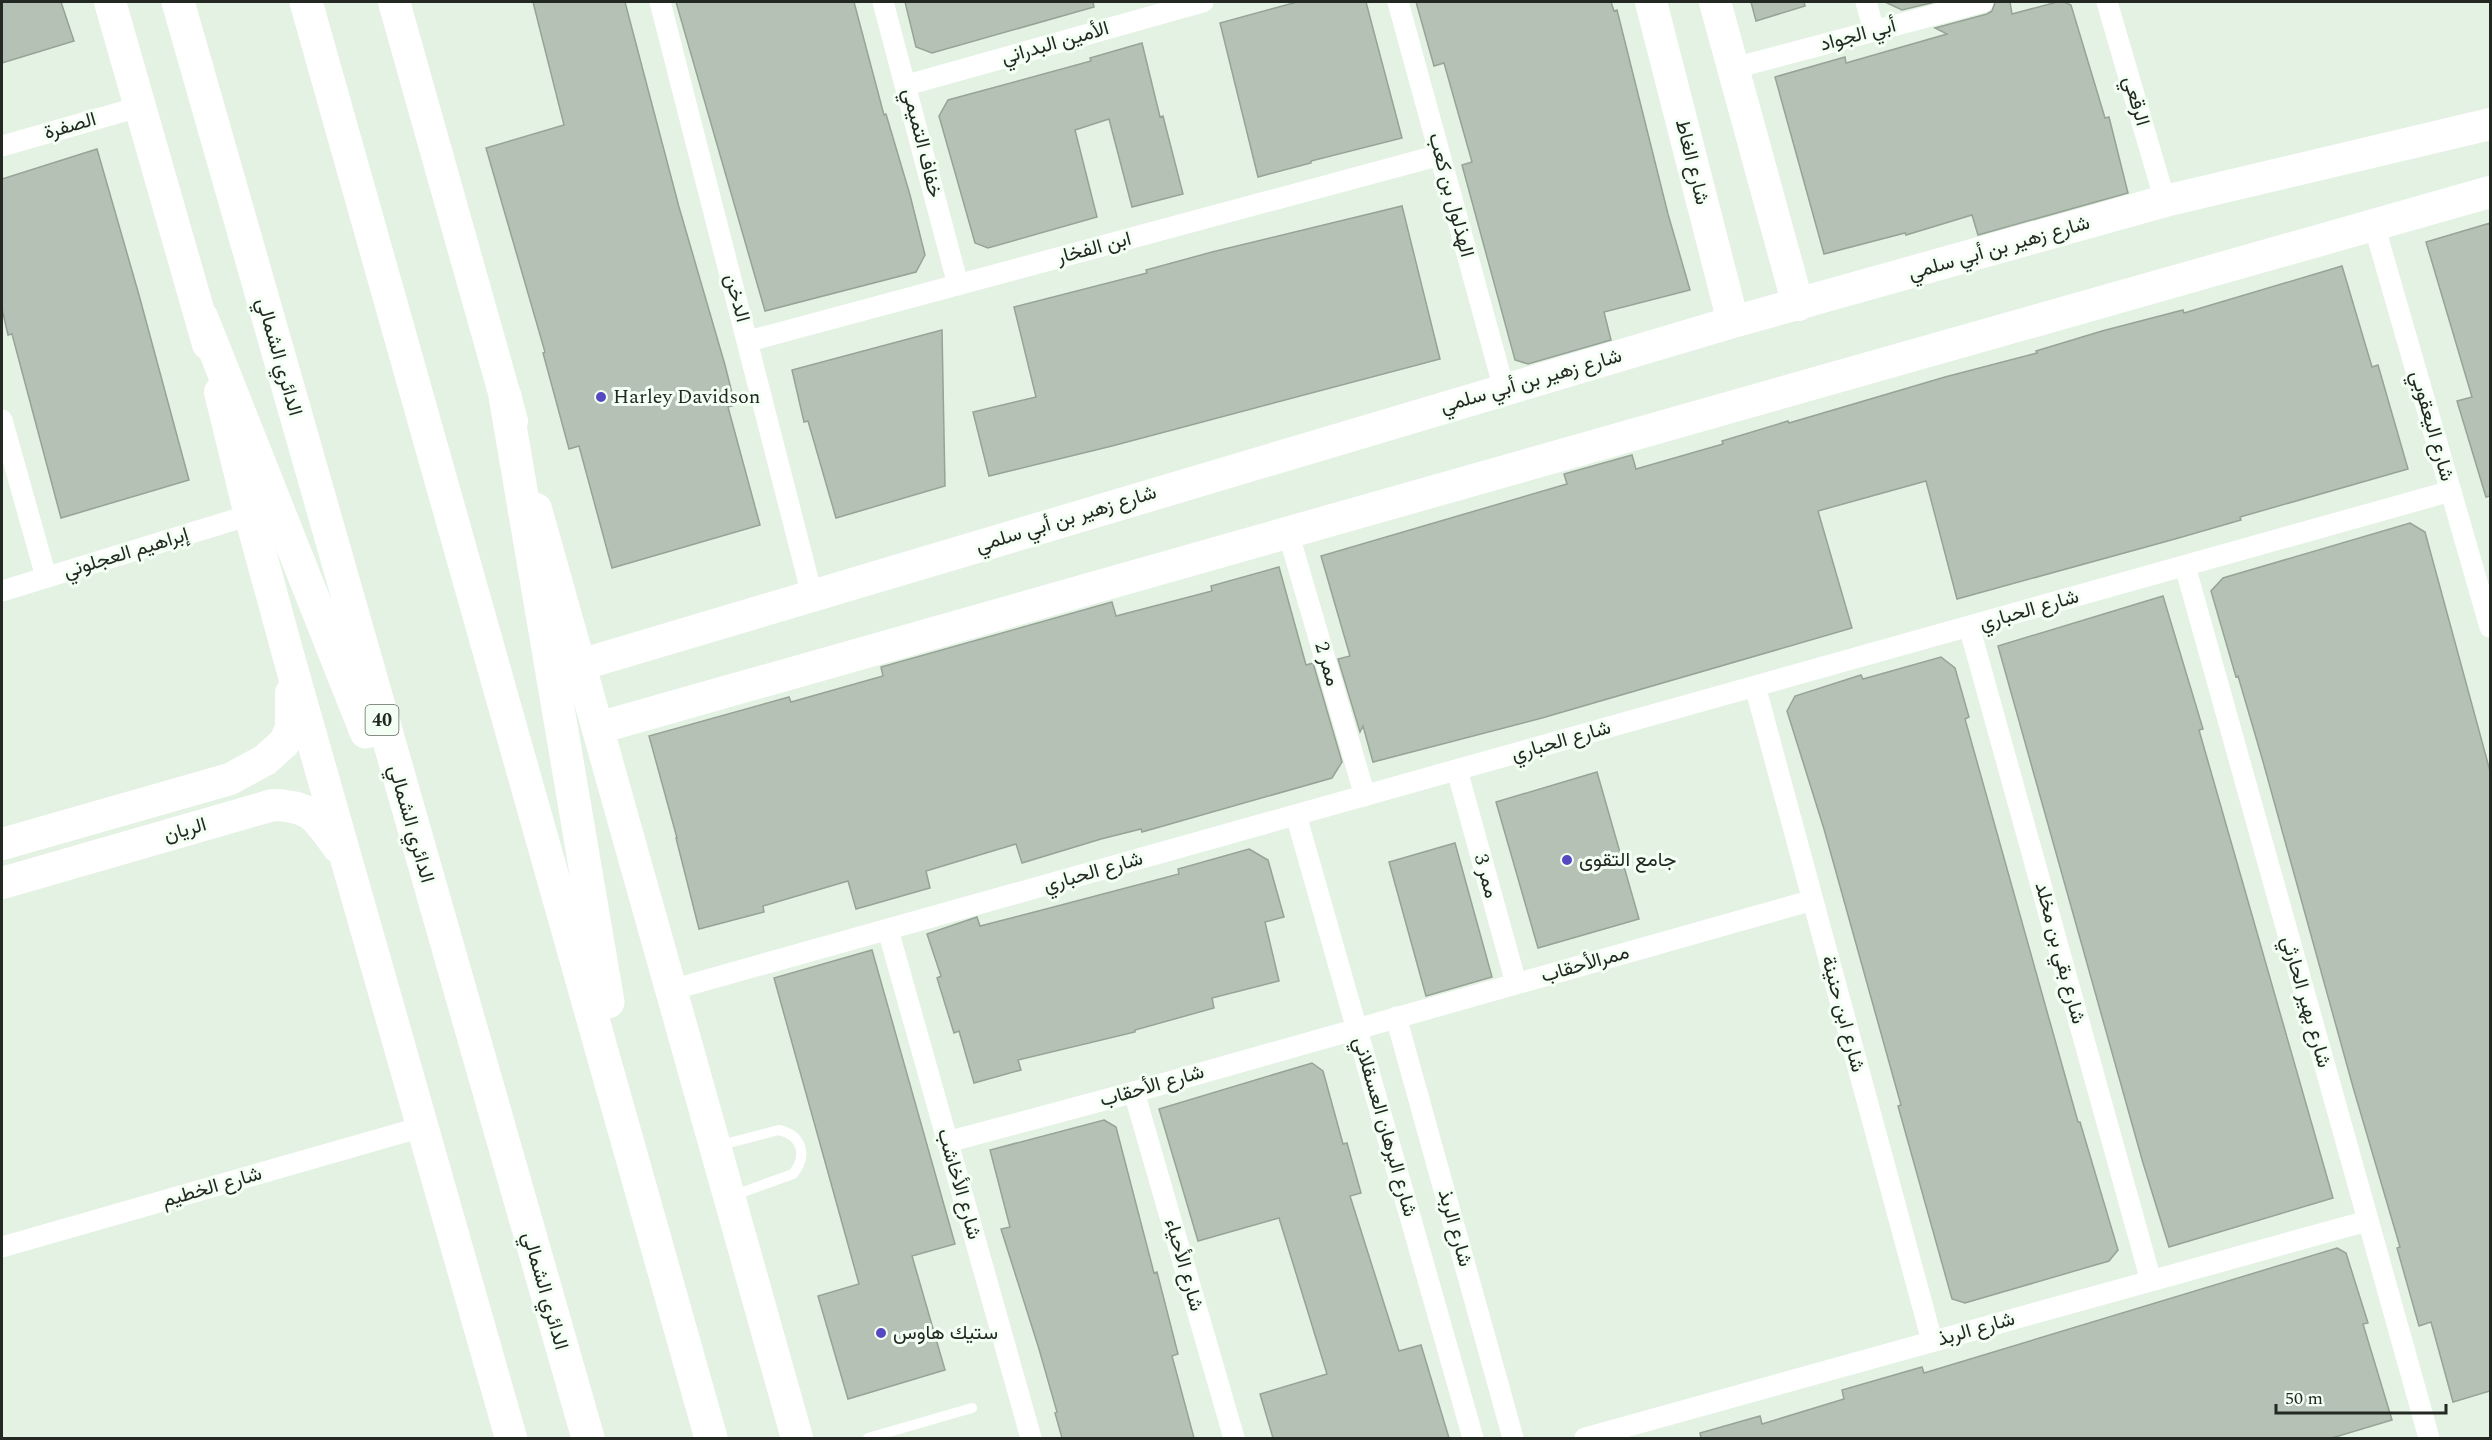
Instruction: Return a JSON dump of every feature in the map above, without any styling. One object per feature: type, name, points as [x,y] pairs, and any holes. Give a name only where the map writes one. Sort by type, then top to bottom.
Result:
[{"type":"highway","name":"الدائري الشمالي","points":[[178,2],[588,1438]]},
{"type":"highway","points":[[306,2],[711,1438]]},
{"type":"highway","points":[[202,318],[434,904]]},
{"type":"highway","points":[[505,396],[636,1170]]},
{"type":"street","points":[[110,2],[202,318],[250,515],[291,665],[511,1438]]},
{"type":"street","points":[[394,2],[797,1438]]},
{"type":"street","name":"الدخن","points":[[660,2],[812,595]]},
{"type":"street","name":"خفاف التميمي","points":[[884,2],[958,285]]},
{"type":"street","name":"الأمين البدراني","points":[[907,85],[1203,2]]},
{"type":"street","name":"الهذلول بن كعب","points":[[1398,2],[1504,388]]},
{"type":"street","name":"شارع الغاط","points":[[1651,2],[1733,322]]},
{"type":"street","points":[[1715,2],[1798,304]]},
{"type":"street","points":[[1866,2],[1874,31]]},
{"type":"street","name":"أبي الجواد","points":[[1734,68],[1983,2]]},
{"type":"street","name":"الرقعي","points":[[2107,2],[2165,201]]},
{"type":"street","name":"الصفرة","points":[[2,146],[140,107]]},
{"type":"street","name":"شارع زهير بن أبي سلمي","points":[[580,665],[1504,388],[1733,322],[2165,201],[2490,124]]},
{"type":"street","name":"ابن الفخار","points":[[748,341],[1440,155]]},
{"type":"street","points":[[598,728],[2490,192]]},
{"type":"street","name":"شارع اليعقوبي","points":[[2374,225],[2490,627]]},
{"type":"street","points":[[2,420],[46,577]]},
{"type":"street","name":"شارع الحباري","points":[[671,990],[2451,491]]},
{"type":"street","name":"إبراهيم العجلوني","points":[[2,591],[250,515]]},
{"type":"street","name":"ممر 2","points":[[1288,532],[1365,796]]},
{"type":"street","name":"شارع بهير الحارثي","points":[[2185,566],[2429,1438]]},
{"type":"street","name":"شارع بقي بن مخلد","points":[[1969,626],[2151,1281]]},
{"type":"street","name":"الريان","points":[[2,844],[230,779],[265,760],[284,743],[291,729],[291,665]]},
{"type":"street","name":"شارع ابن حنينة","points":[[1755,686],[1932,1341]]},
{"type":"street","points":[[251,768],[262,808]]},
{"type":"street","name":"ممر 3","points":[[1457,770],[1516,983]]},
{"type":"street","name":"الريان","points":[[2,883],[273,806],[295,806],[316,817],[348,861]]},
{"type":"street","name":"شارع البرهان العسقلاني","points":[[1296,815],[1473,1438]]},
{"type":"street","name":"ممرالأحقاب","points":[[1357,1028],[1813,900]]},
{"type":"street","name":"شارع الأخاشب","points":[[888,930],[1031,1438]]},
{"type":"street","name":"شارع الربذ","points":[[1396,1017],[1513,1438]]},
{"type":"street","name":"شارع الأحقاب","points":[[947,1142],[1134,1092],[1357,1028]]},
{"type":"street","name":"شارع الأحياء","points":[[1134,1092],[1234,1438]]},
{"type":"street","name":"شارع الخطيم","points":[[2,1247],[422,1127]]},
{"type":"street","name":"شارع الربذ","points":[[1585,1438],[2367,1221]]},
{"type":"lane","points":[[715,1147],[779,1130],[789,1132],[797,1138],[802,1157],[799,1167],[793,1174],[729,1197]]},
{"type":"lane","points":[[868,1438],[972,1408]]},
{"type":"building","points":[[2,2],[61,2],[74,41],[2,63]]},
{"type":"building","points":[[533,2],[625,2],[679,207],[725,365],[735,405],[728,407],[760,525],[612,568],[579,446],[569,449],[543,353],[545,352],[486,148],[564,125]]},
{"type":"building","points":[[676,2],[854,2],[925,255],[916,272],[765,311]]},
{"type":"building","points":[[905,2],[1093,2],[1094,7],[932,53],[916,47]]},
{"type":"building","points":[[1297,2],[1366,2],[1402,138],[1258,177],[1220,23]]},
{"type":"building","points":[[1416,2],[1611,2],[1614,11],[1617,10],[1668,214],[1690,290],[1604,312],[1611,340],[1528,364],[1515,360],[1462,165],[1472,162],[1444,63],[1434,66]]},
{"type":"building","points":[[1751,2],[1804,2],[1805,6],[1756,21]]},
{"type":"building","points":[[1885,2],[1935,2],[1902,10]]},
{"type":"building","points":[[1995,2],[2010,2],[2012,14],[2057,2],[2071,5],[2105,118],[2109,117],[2128,193],[1978,235],[1972,215],[1906,235],[1905,233],[1824,254],[1775,77],[1845,57],[1846,63],[1947,34],[1935,28],[1987,14],[1992,11]]},
{"type":"building","points":[[1142,43],[1160,117],[1163,116],[1183,194],[1132,207],[1109,119],[1075,130],[1097,217],[988,248],[975,243],[939,116],[948,100],[1091,61],[1090,58]]},
{"type":"building","points":[[97,149],[189,480],[61,518],[12,334],[8,335],[2,309],[2,179]]},
{"type":"building","points":[[1402,206],[1440,359],[1112,446],[989,476],[973,412],[1036,397],[1014,307],[1147,273],[1146,270],[1212,252]]},
{"type":"building","points":[[2490,223],[2490,496],[2486,497],[2457,401],[2472,397],[2426,242]]},
{"type":"building","points":[[2342,266],[2372,367],[2378,365],[2408,469],[2240,517],[2241,520],[1957,599],[1926,481],[1818,511],[1852,628],[1542,718],[1373,762],[1363,726],[1360,732],[1338,659],[1350,656],[1321,556],[1567,484],[1564,474],[1632,455],[1636,469],[1723,444],[1722,441],[1788,421],[1789,423],[1945,377],[2037,353],[2036,351],[2102,331],[2183,310],[2184,313]]},
{"type":"building","points":[[942,330],[945,486],[836,518],[808,421],[804,422],[792,370]]},
{"type":"building","points":[[2410,523],[2425,532],[2490,771],[2490,1391],[2453,1402],[2431,1322],[2419,1326],[2397,1248],[2400,1247],[2262,758],[2211,591],[2223,578]]},
{"type":"building","points":[[1279,567],[1306,665],[1313,663],[1342,762],[1332,778],[1142,832],[1141,829],[1101,839],[1022,863],[1016,844],[926,871],[930,888],[856,909],[848,881],[763,906],[764,912],[699,929],[649,736],[789,697],[791,702],[883,676],[881,667],[1112,602],[1116,616],[1212,591],[1211,586]]},
{"type":"building","points":[[2163,596],[2203,729],[2199,730],[2333,1198],[2169,1247],[2143,1163],[1998,646]]},
{"type":"building","points":[[1941,657],[1955,668],[1969,717],[1965,719],[2078,1122],[2080,1122],[2118,1250],[2109,1261],[1965,1303],[1952,1299],[1824,829],[1787,711],[1795,696],[1861,675],[1863,679]]},
{"type":"building","name":"جامع التقوى","points":[[1597,772],[1639,919],[1538,948],[1496,802]]},
{"type":"building","points":[[1455,843],[1492,977],[1426,996],[1389,862]]},
{"type":"building","points":[[1249,849],[1268,860],[1284,917],[1265,922],[1279,981],[1212,998],[1214,1008],[1135,1030],[1135,1032],[1018,1060],[1021,1070],[974,1083],[959,1031],[954,1033],[937,978],[941,976],[927,934],[977,917],[980,926],[1179,874],[1178,869]]},
{"type":"building","points":[[872,950],[955,1244],[912,1256],[945,1370],[848,1399],[818,1296],[859,1284],[774,978]]},
{"type":"building","points":[[1312,1063],[1323,1071],[1343,1144],[1347,1143],[1361,1193],[1350,1196],[1399,1351],[1421,1345],[1449,1438],[1273,1438],[1260,1394],[1327,1374],[1279,1218],[1198,1241],[1159,1109]]},
{"type":"building","points":[[1104,1120],[1116,1127],[1154,1273],[1157,1272],[1178,1354],[1172,1356],[1194,1438],[1062,1438],[1039,1349],[1001,1229],[1010,1227],[990,1150]]},
{"type":"building","points":[[2337,1248],[2346,1253],[2368,1323],[2363,1324],[2392,1420],[2332,1438],[1701,1438],[1700,1433],[1760,1416],[1762,1424],[1844,1399],[1842,1390],[1922,1367],[1924,1373]]},
{"type":"place","name":"Harley Davidson","points":[[601,397]]},
{"type":"place","name":"جامع التقوى","points":[[1567,860]]},
{"type":"place","name":"ستيك هاوس","points":[[881,1333]]}]
